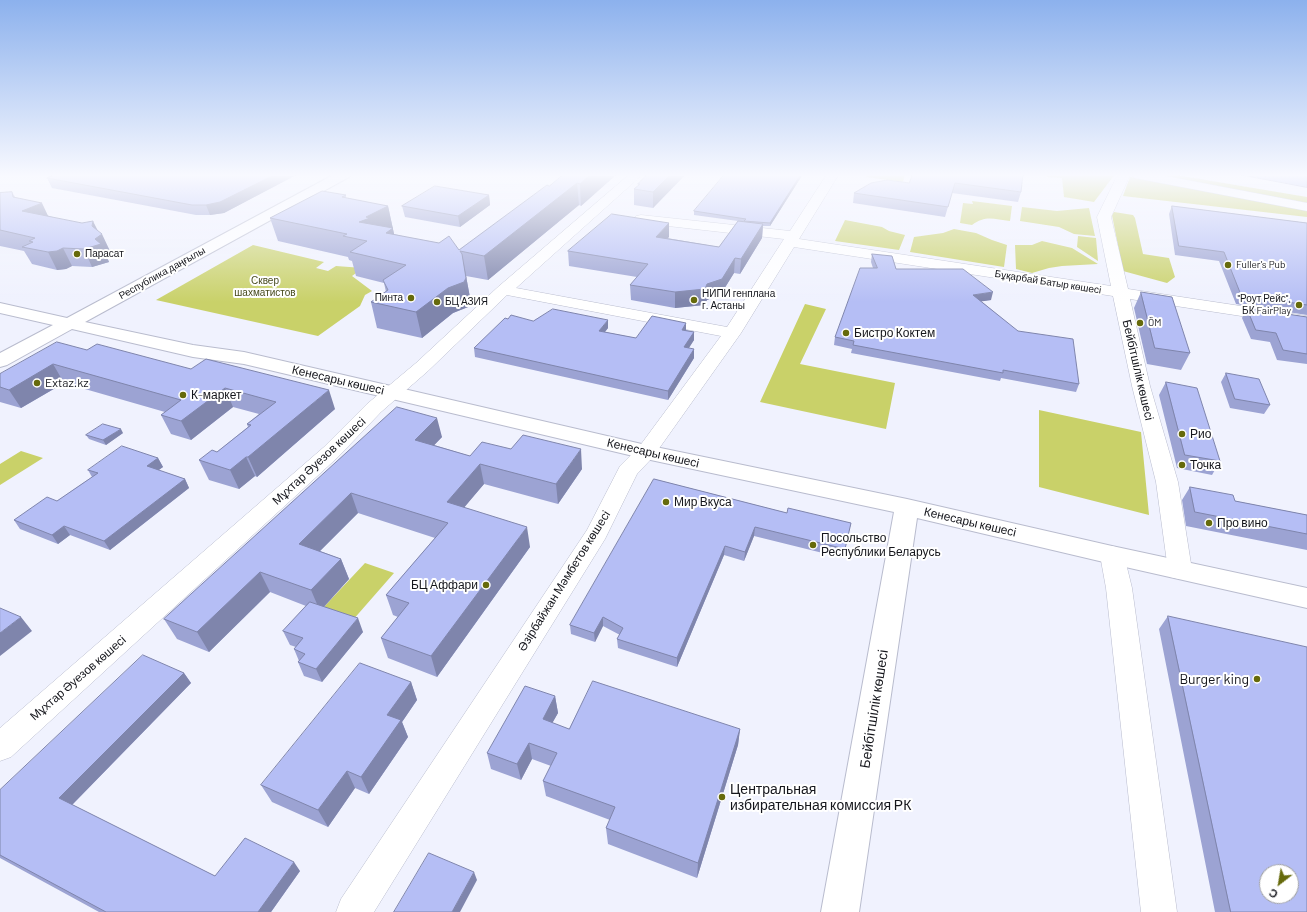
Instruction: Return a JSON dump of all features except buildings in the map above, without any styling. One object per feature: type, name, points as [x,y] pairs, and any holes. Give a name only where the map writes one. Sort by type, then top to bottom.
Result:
[{"type":"main road","name":"Республика даңғылы","points":[[0,361],[267,217]]},
{"type":"main road","name":"Кенесары көшесі","points":[[0,308],[193,351],[244,358],[646,452],[906,507],[1112,555],[1307,598]]},
{"type":"main road","name":"Бейбітшілік көшесі","points":[[840,912],[866,761],[906,507]]},
{"type":"street","name":"Мұхтар Әуезов көшесі","points":[[0,747],[332,452],[374,408],[422,367],[504,290],[588,217]]},
{"type":"street","name":"Әзірбайжан Мәмбетов көшесі","points":[[354,912],[596,533],[628,471],[646,452],[732,333],[805,217]]},
{"type":"street","name":"Бейбітшілік көшесі","points":[[1104,217],[1141,386],[1167,482],[1180,570]]},
{"type":"street","name":"Бұқарбай Батыр көшесі","points":[[631,218],[791,239],[1120,293],[1307,321]]},
{"type":"street","points":[[504,290],[732,333]]},
{"type":"street","points":[[1112,555],[1119,588],[1159,912]]},
{"type":"green space","points":[[961,217],[1011,217],[1010,221],[990,218],[981,220],[972,225],[960,223]]},
{"type":"green space","points":[[1021,217],[1091,217],[1095,236],[1074,234],[1059,227],[1020,221]]},
{"type":"green space","points":[[1112,217],[1134,217],[1143,254],[1169,258],[1175,277],[1167,283],[1123,271]]},
{"type":"green space","points":[[845,220],[882,227],[889,231],[905,235],[899,250],[835,241]]},
{"type":"green space","points":[[954,229],[976,233],[1007,245],[1004,267],[910,252],[914,237],[943,233]]},
{"type":"green space","points":[[1078,236],[1096,238],[1098,261],[1077,247]]},
{"type":"green space","points":[[1042,241],[1072,248],[1098,264],[1062,266],[1032,273],[1016,269],[1015,245],[1032,245]]},
{"type":"green space","name":"Сквер шахматистов","points":[[253,245],[324,262],[316,268],[328,271],[336,266],[363,268],[352,276],[372,291],[365,295],[360,306],[318,336],[156,300]]},
{"type":"green space","points":[[805,304],[826,309],[800,364],[895,383],[886,429],[760,402]]},
{"type":"green space","points":[[1039,410],[1141,432],[1149,515],[1039,487]]},
{"type":"green space","points":[[21,451],[43,458],[0,485],[0,464]]},
{"type":"green space","points":[[365,563],[394,573],[352,621],[322,609]]},
{"type":"place","name":"Парасат","points":[[77,254]]},
{"type":"place","name":"Fuller's Pub","points":[[1228,265]]},
{"type":"place","name":"Пинта","points":[[411,298]]},
{"type":"place","name":"НИПИ генплана г. Астаны","points":[[694,300]]},
{"type":"place","name":"БЦ АЗИЯ","points":[[437,302]]},
{"type":"place","name":"\"Роут Рейс\", БК FairPlay","points":[[1299,305]]},
{"type":"place","name":"ÖM","points":[[1140,323]]},
{"type":"place","name":"Бистро Коктем","points":[[846,333]]},
{"type":"place","name":"Extaz.kz","points":[[37,383]]},
{"type":"place","name":"К-маркет","points":[[183,395]]},
{"type":"place","name":"Рио","points":[[1182,434]]},
{"type":"place","name":"Точка","points":[[1182,465]]},
{"type":"place","name":"Мир Вкуса","points":[[666,502]]},
{"type":"place","name":"Про вино","points":[[1209,523]]},
{"type":"place","name":"Посольство Республики Беларусь","points":[[813,545]]},
{"type":"place","name":"БЦ Аффари","points":[[486,585]]},
{"type":"place","name":"Burger king","points":[[1257,679]]},
{"type":"place","name":"Центральная избирательная комиссия РК","points":[[722,797]]}]
